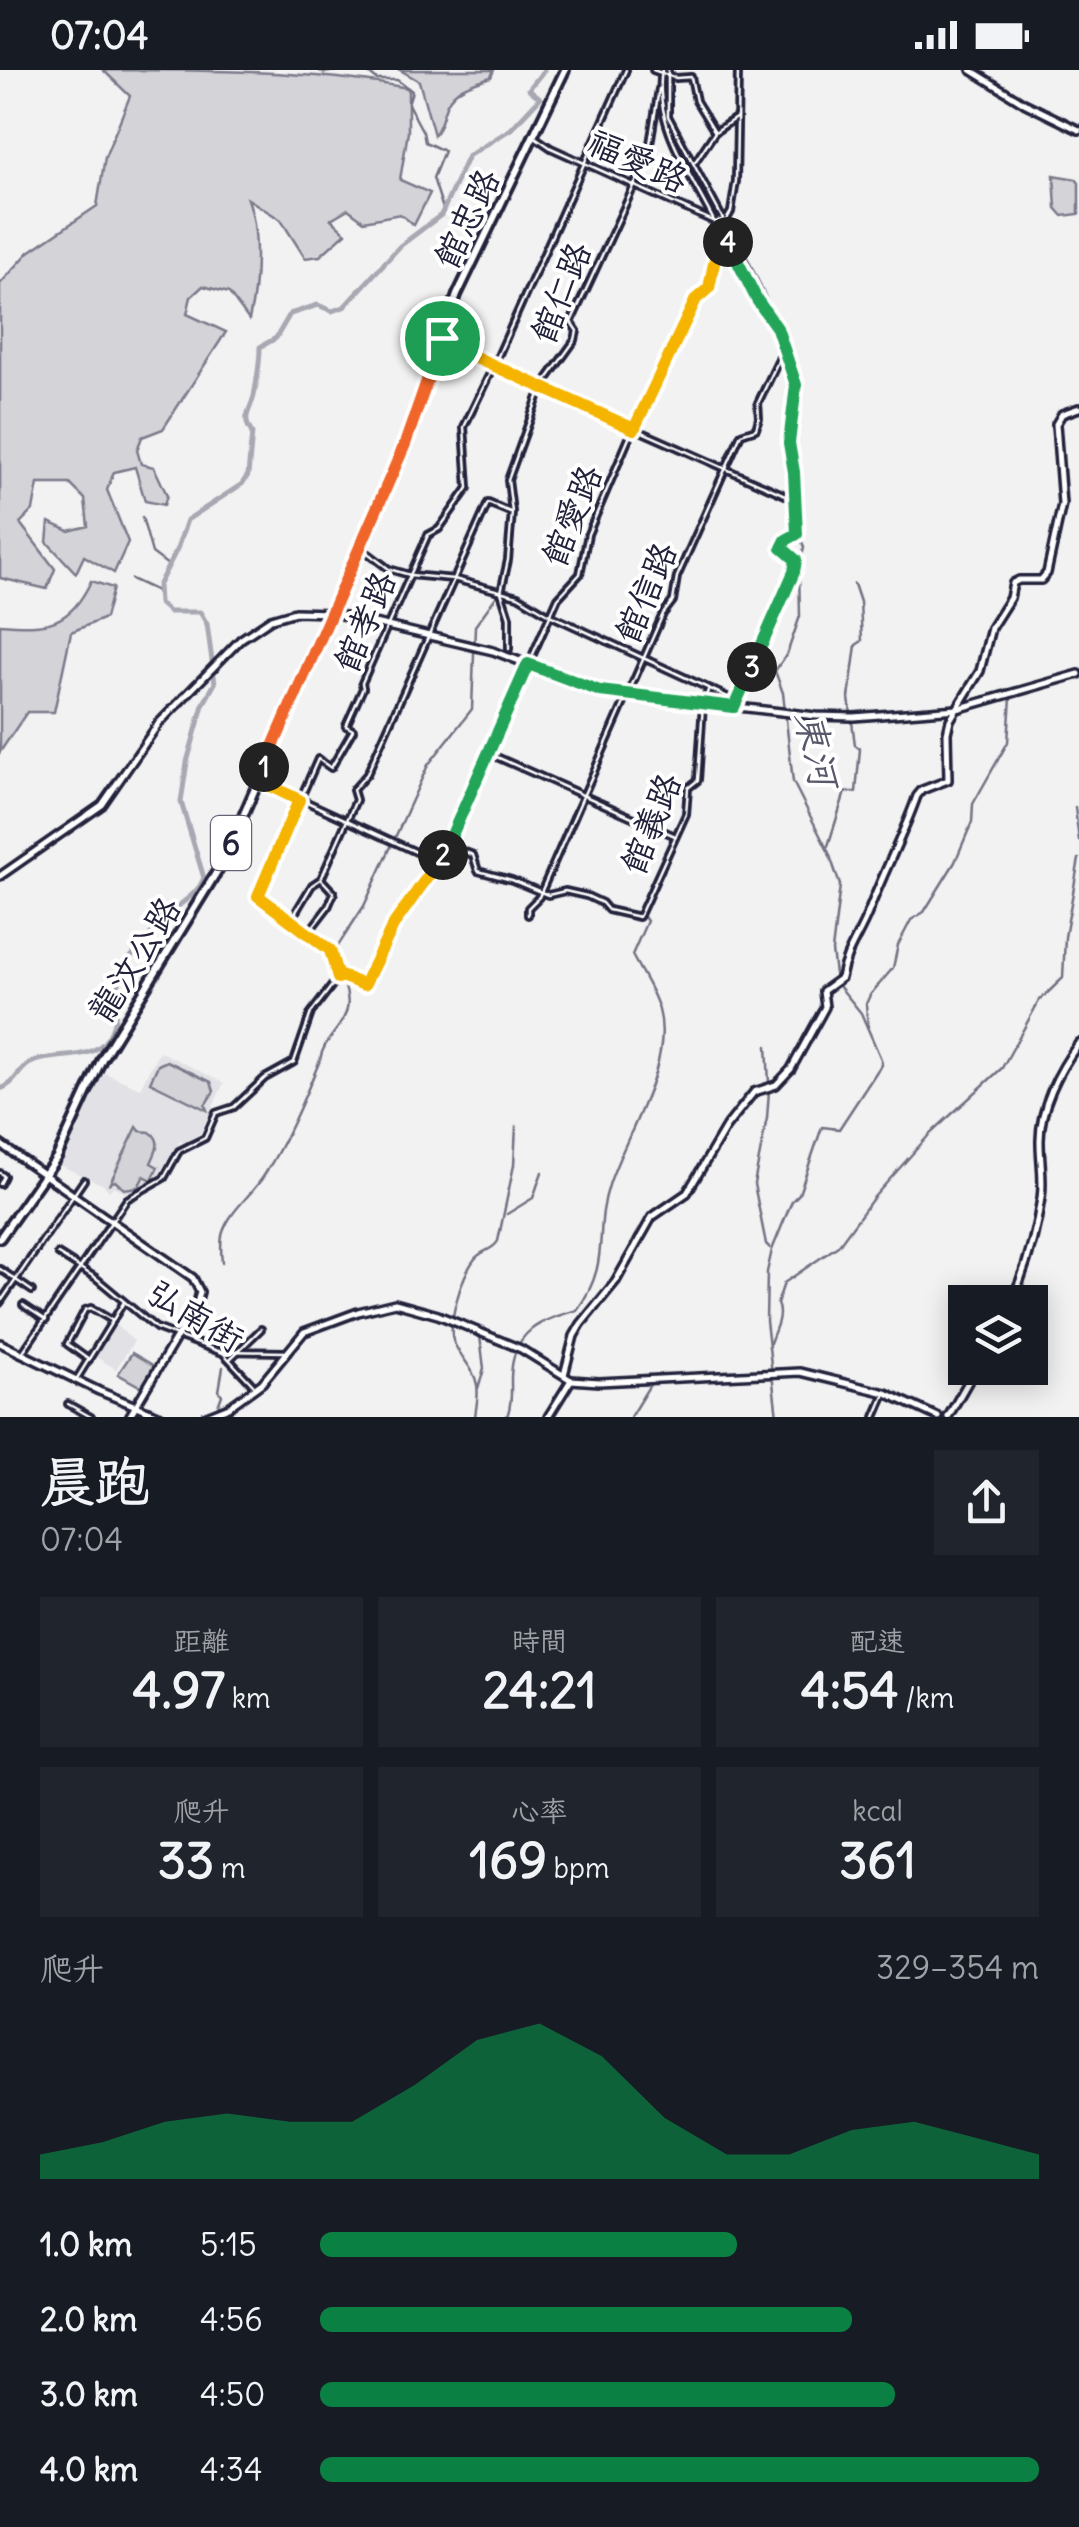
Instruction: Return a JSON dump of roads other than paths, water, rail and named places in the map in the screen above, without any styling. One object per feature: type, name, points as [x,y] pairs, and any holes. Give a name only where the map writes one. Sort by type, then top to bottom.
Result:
[{"type":"main road","name":"館忠路","points":[[332,612],[415,418],[462,283],[565,70]]},
{"type":"main road","name":"龍汶公路","points":[[44,1175],[102,1059],[224,860],[332,612]]},
{"type":"main road","name":"6","points":[[0,1238],[44,1175]]},
{"type":"street","name":"館孝路","points":[[292,920],[258,894],[318,759],[332,768],[354,730],[346,726],[428,535],[439,530],[468,488],[464,427],[626,70]]},
{"type":"street","points":[[653,70],[676,78],[691,77],[696,102],[716,132]]},
{"type":"street","name":"館愛路","points":[[338,978],[364,985],[394,924],[440,863],[558,598],[580,574],[588,534],[634,429],[696,299],[709,288],[736,182],[738,70]]},
{"type":"street","points":[[971,70],[1024,103],[1079,130]]},
{"type":"street","points":[[664,72],[668,116],[725,224]]},
{"type":"street","name":"館仁路","points":[[509,650],[510,617],[500,592],[508,560],[512,512],[508,480],[542,386],[575,340],[577,331],[571,322],[648,156],[664,72]]},
{"type":"street","points":[[659,89],[669,131],[715,222]]},
{"type":"street","points":[[694,163],[716,132],[738,116]]},
{"type":"street","name":"福愛路","points":[[534,136],[551,148],[715,222],[721,229]]},
{"type":"street","points":[[721,229],[757,300],[777,328],[796,385],[789,439],[797,534],[786,540],[782,548],[796,560],[794,572],[735,704]]},
{"type":"street","points":[[442,338],[494,366],[795,500]]},
{"type":"street","name":"館信路","points":[[528,915],[663,614],[673,601],[677,577],[741,434],[756,429],[758,403],[784,350]]},
{"type":"street","points":[[564,1375],[580,1324],[616,1281],[652,1217],[688,1194],[726,1127],[754,1092],[770,1087],[791,1069],[825,1007],[823,992],[838,980],[917,796],[922,790],[948,780],[947,733],[957,708],[980,672],[991,628],[1010,598],[1013,584],[1041,580],[1047,573],[1062,504],[1057,419],[1079,408]]},
{"type":"street","points":[[22,1353],[128,1199],[164,1178],[179,1151],[205,1138],[216,1113],[234,1107],[265,1078],[294,1062],[311,1013],[338,978],[330,950],[292,920],[312,885],[321,879],[356,800],[353,790],[367,774],[488,503],[512,512]]},
{"type":"street","points":[[360,547],[389,569],[454,579],[518,596],[735,704]]},
{"type":"street","points":[[0,876],[102,805],[159,724],[241,639],[271,619],[295,612],[332,612],[493,651],[588,688],[783,713],[850,717],[957,708],[1079,674]]},
{"type":"street","name":"館義路","points":[[539,892],[548,896],[564,891],[587,896],[602,902],[608,910],[639,916],[686,814],[688,788],[698,780],[703,704],[709,688]]},
{"type":"street","points":[[489,754],[675,836]]},
{"type":"street","points":[[258,780],[440,863]]},
{"type":"street","points":[[448,845],[473,855],[478,872],[539,892]]},
{"type":"street","points":[[308,933],[334,893],[321,879]]},
{"type":"street","points":[[1017,1285],[1031,1249],[1042,1194],[1042,1126],[1057,1075],[1079,1043]]},
{"type":"street","points":[[0,1144],[196,1282],[199,1298],[129,1417]]},
{"type":"street","points":[[0,1172],[4,1176],[0,1184]]},
{"type":"street","points":[[0,1303],[84,1180]]},
{"type":"street","name":"弘南街","points":[[58,1254],[82,1268],[156,1328],[218,1350],[255,1388]]},
{"type":"street","points":[[0,1269],[32,1291]]},
{"type":"street","points":[[76,1380],[124,1301]]},
{"type":"street","points":[[204,1417],[229,1407],[255,1388],[311,1328],[395,1303],[452,1320],[519,1348],[571,1380],[800,1372],[886,1393],[938,1417]]},
{"type":"street","points":[[23,1305],[46,1320]]},
{"type":"street","points":[[89,1360],[67,1344],[85,1310],[92,1308],[113,1321]]},
{"type":"street","points":[[230,1360],[261,1329]]},
{"type":"street","points":[[0,1343],[164,1417]]},
{"type":"street","points":[[218,1350],[286,1352]]},
{"type":"street","points":[[548,1417],[571,1380]]},
{"type":"street","points":[[948,1417],[966,1385]]},
{"type":"street","points":[[875,1417],[886,1393]]},
{"type":"street","points":[[68,1404],[91,1417]]},
{"type":"waterway","points":[[318,70],[343,70]]},
{"type":"waterway","points":[[365,70],[377,80],[397,80],[412,91],[408,104],[425,142],[444,151],[433,178],[444,212]]},
{"type":"waterway","points":[[0,1089],[35,1061],[84,1054],[101,1046],[112,1030],[119,982],[126,964],[204,878],[181,802],[203,705],[215,683],[207,624],[200,612],[169,612],[159,603],[158,586],[187,520],[242,484],[248,475],[252,433],[247,418],[260,347],[276,338],[290,314],[318,305],[332,311],[344,307],[400,246],[441,215],[468,156],[511,129],[540,98],[529,89],[544,70]]},
{"type":"waterway","name":"東河","points":[[665,70],[667,114],[672,129],[735,247],[746,255],[786,346],[797,387],[791,442],[804,548],[799,568],[800,616],[787,654],[775,671],[783,693],[793,782],[829,853],[840,885],[832,951],[835,974],[840,987],[861,1013],[881,1059],[881,1065],[839,1129],[822,1127],[799,1194],[792,1201],[772,1250],[767,1272],[766,1321],[777,1417]]},
{"type":"waterway","points":[[142,517],[152,553],[168,565]]},
{"type":"waterway","points":[[131,579],[159,592]]},
{"type":"waterway","points":[[828,846],[845,792],[856,792],[860,749],[855,745],[849,698],[856,645],[862,641],[860,602],[854,584]]},
{"type":"waterway","points":[[222,1263],[223,1232],[273,1161],[325,1046],[345,1016],[347,996],[334,952],[364,906],[428,765],[472,709],[475,626],[498,594]]},
{"type":"waterway","points":[[868,1027],[866,1004],[870,995],[893,968],[898,945],[911,920],[924,912],[955,862],[972,822],[973,804],[1008,742],[1011,697]]},
{"type":"waterway","points":[[1075,807],[1079,841]]},
{"type":"waterway","points":[[770,1343],[784,1283],[838,1246],[874,1197],[929,1135],[1002,1068],[1039,1001],[1063,978],[1065,937],[1079,859]]},
{"type":"waterway","points":[[507,1417],[513,1362],[523,1338],[540,1324],[577,1310],[595,1277],[604,1202],[654,1076],[662,1031],[659,1010],[632,955],[647,921],[642,914],[647,906]]},
{"type":"waterway","points":[[312,933],[334,952]]},
{"type":"waterway","points":[[767,1046],[769,1083]]},
{"type":"waterway","points":[[769,1091],[754,1184],[770,1248]]},
{"type":"waterway","points":[[475,1417],[477,1385],[454,1343],[454,1313],[469,1267],[498,1241],[514,1165],[516,1126]]},
{"type":"waterway","points":[[507,1214],[533,1198],[542,1172]]},
{"type":"waterway","points":[[478,1388],[484,1369],[480,1336]]},
{"type":"waterway","points":[[217,1409],[223,1367]]},
{"type":"waterway","points":[[630,1417],[651,1383]]}]
